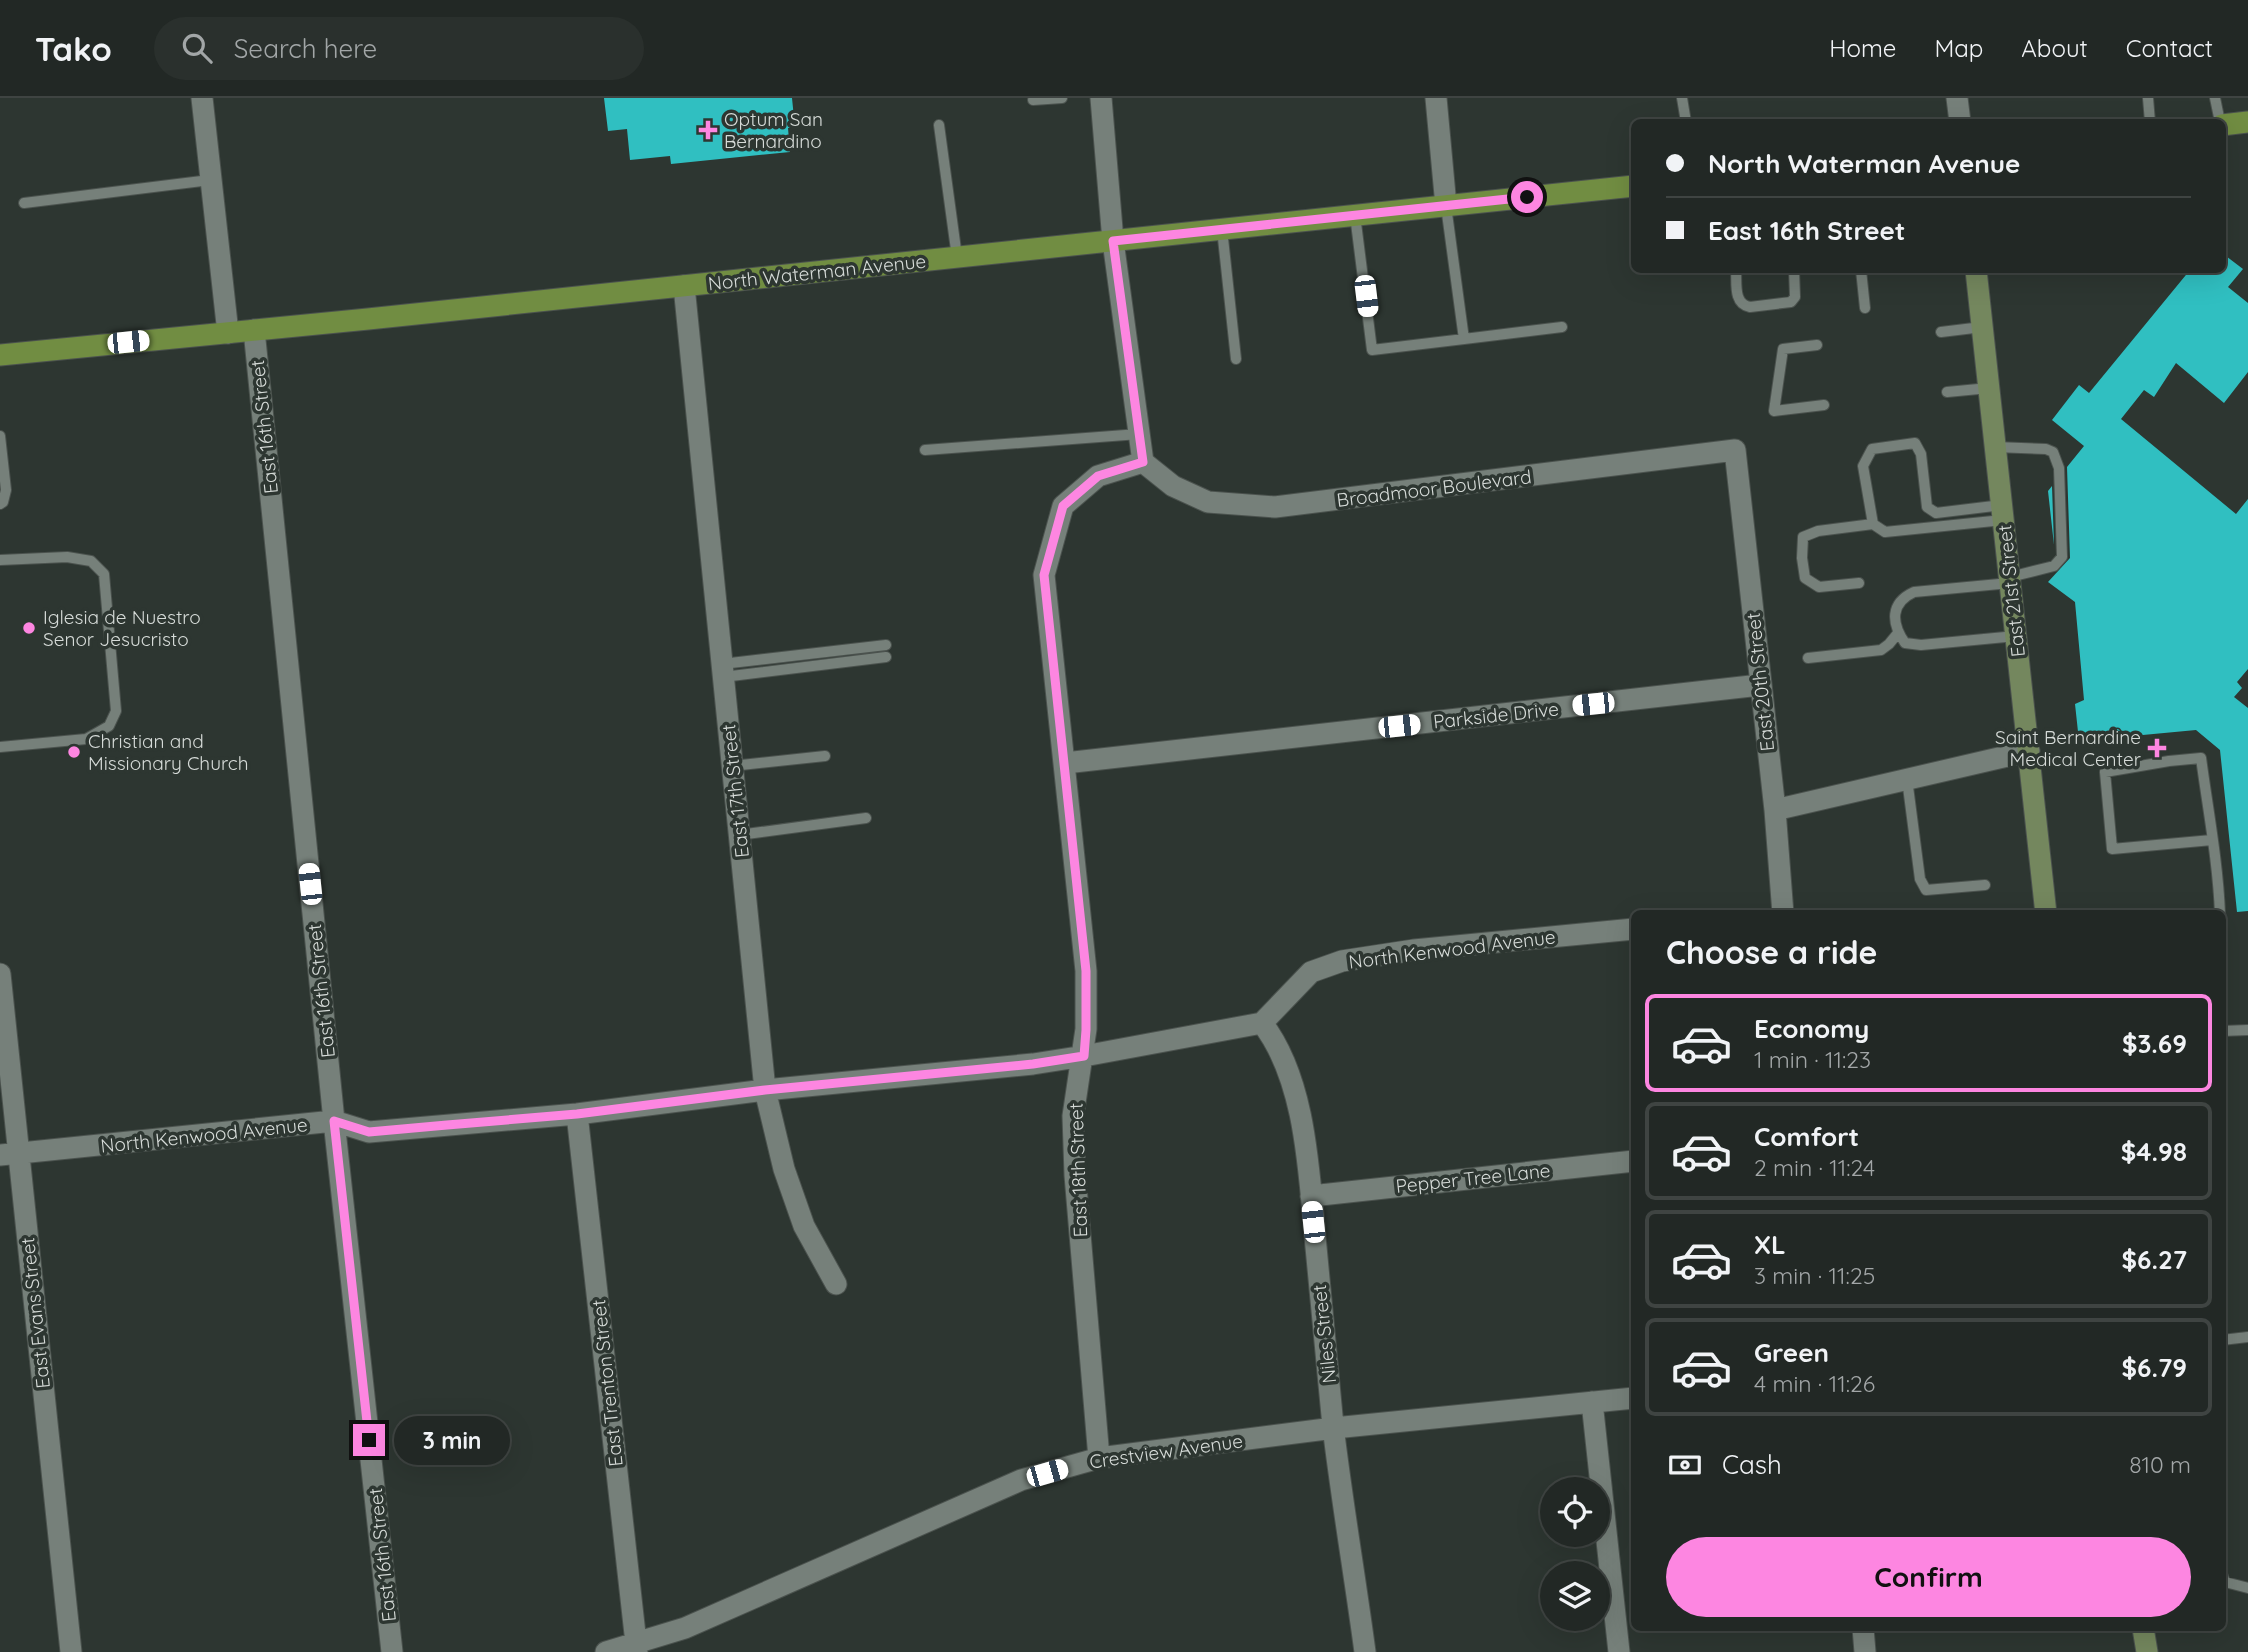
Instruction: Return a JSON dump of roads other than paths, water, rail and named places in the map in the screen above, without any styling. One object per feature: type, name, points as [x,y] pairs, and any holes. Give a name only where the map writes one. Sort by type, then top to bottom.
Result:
[{"type":"main road","points":[[2226,124],[2248,122]]},
{"type":"main road","name":"North Waterman Avenue","points":[[0,355],[1631,186]]},
{"type":"street","points":[[202,98],[228,333]]},
{"type":"street","points":[[1101,98],[1113,241],[1143,462]]},
{"type":"street","points":[[1436,98],[1446,206]]},
{"type":"street","points":[[1957,98],[1960,119]]},
{"type":"street","name":"East 21st Street","points":[[1976,273],[2046,910]]},
{"type":"street","name":"East 17th Street","points":[[684,286],[765,1090],[784,1169],[804,1226],[836,1284]]},
{"type":"street","name":"East 16th Street","points":[[254,330],[334,1121],[393,1652]]},
{"type":"street","name":"Broadmoor Boulevard","points":[[1143,462],[1173,486],[1208,502],[1275,507],[1735,450]]},
{"type":"street","name":"East 20th Street","points":[[1735,450],[1775,810],[1783,910]]},
{"type":"street","name":"East 18th Street","points":[[1100,1458],[1075,1175],[1073,1116],[1076,1086],[1084,1056],[1086,971],[1044,575],[1063,506],[1098,476],[1143,462]]},
{"type":"street","name":"Parkside Drive","points":[[1065,763],[1760,685]]},
{"type":"street","points":[[1775,810],[2029,751]]},
{"type":"street","name":"North Kenwood Avenue","points":[[9,1154],[334,1121],[369,1132],[577,1114],[765,1090],[1033,1064],[1262,1023],[1311,972],[1342,961],[1413,950],[1631,929]]},
{"type":"street","name":"East Evans Street","points":[[0,974],[9,1154],[71,1652]]},
{"type":"street","name":"Niles Street","points":[[1262,1023],[1289,1070],[1301,1125],[1311,1196],[1334,1428],[1366,1652]]},
{"type":"street","name":"East Trenton Street","points":[[577,1114],[636,1647]]},
{"type":"street","name":"Pepper Tree Lane","points":[[1311,1196],[1631,1161]]},
{"type":"street","name":"Crestview Avenue","points":[[606,1652],[636,1647],[685,1628],[1021,1480],[1100,1458],[1334,1428],[1631,1398]]},
{"type":"street","points":[[1592,1402],[1619,1652]]},
{"type":"street","points":[[1863,1631],[1865,1652]]},
{"type":"street","points":[[2144,1631],[2147,1652]]},
{"type":"lane","points":[[1033,100],[1062,98]]},
{"type":"lane","points":[[1682,98],[1686,119]]},
{"type":"lane","points":[[2148,98],[2150,119]]},
{"type":"lane","points":[[2215,98],[2220,119]]},
{"type":"lane","points":[[939,125],[957,257]]},
{"type":"lane","points":[[24,203],[210,180]]},
{"type":"lane","points":[[1446,206],[1464,339]]},
{"type":"lane","points":[[1356,215],[1372,350],[1562,327]]},
{"type":"lane","points":[[1222,229],[1236,359]]},
{"type":"lane","points":[[1736,273],[1738,300],[1744,306],[1750,307],[1791,302],[1795,297],[1794,273]]},
{"type":"lane","points":[[1861,273],[1864,308]]},
{"type":"lane","points":[[1941,332],[1982,327]]},
{"type":"lane","points":[[1817,345],[1783,349],[1774,411],[1824,405]]},
{"type":"lane","points":[[1947,392],[1989,388]]},
{"type":"lane","points":[[925,450],[1139,434]]},
{"type":"lane","points":[[0,436],[6,490],[0,504]]},
{"type":"lane","points":[[1873,524],[1863,466],[1872,449],[1915,443],[1921,454],[1927,507],[1936,513],[2003,513]]},
{"type":"lane","points":[[1995,447],[2046,449],[2053,452],[2059,468],[2062,557],[2054,566],[2010,580],[1914,592],[1901,598],[1895,609],[1898,633],[1905,643],[1921,645],[2016,636]]},
{"type":"lane","points":[[1859,583],[1819,587],[1805,578],[1803,537],[1818,531],[1873,524],[1885,532],[1948,525],[2003,513]]},
{"type":"lane","points":[[0,560],[67,557],[91,561],[104,574],[116,710],[109,726],[86,739],[0,747]]},
{"type":"lane","points":[[1808,658],[1881,650],[1898,633]]},
{"type":"lane","points":[[722,670],[886,645]]},
{"type":"lane","points":[[722,670],[886,657]]},
{"type":"lane","points":[[732,766],[825,757]]},
{"type":"lane","points":[[2212,840],[2112,849],[2105,772],[2201,758],[2212,840],[2220,910]]},
{"type":"lane","points":[[1907,779],[1920,879],[1926,890],[1984,885]]},
{"type":"lane","points":[[739,835],[866,818]]},
{"type":"lane","points":[[2226,1031],[2248,1030]]},
{"type":"lane","points":[[2226,1340],[2248,1337]]},
{"type":"lane","points":[[2226,1582],[2248,1588]]},
{"type":"place","name":"Optum San Bernardino","points":[[708,130]]},
{"type":"place","name":"Iglesia de Nuestro Senor Jesucristo","points":[[29,628]]},
{"type":"place","name":"Saint Bernardine Medical Center","points":[[2157,748]]},
{"type":"place","name":"Christian and Missionary Church","points":[[74,752]]}]
